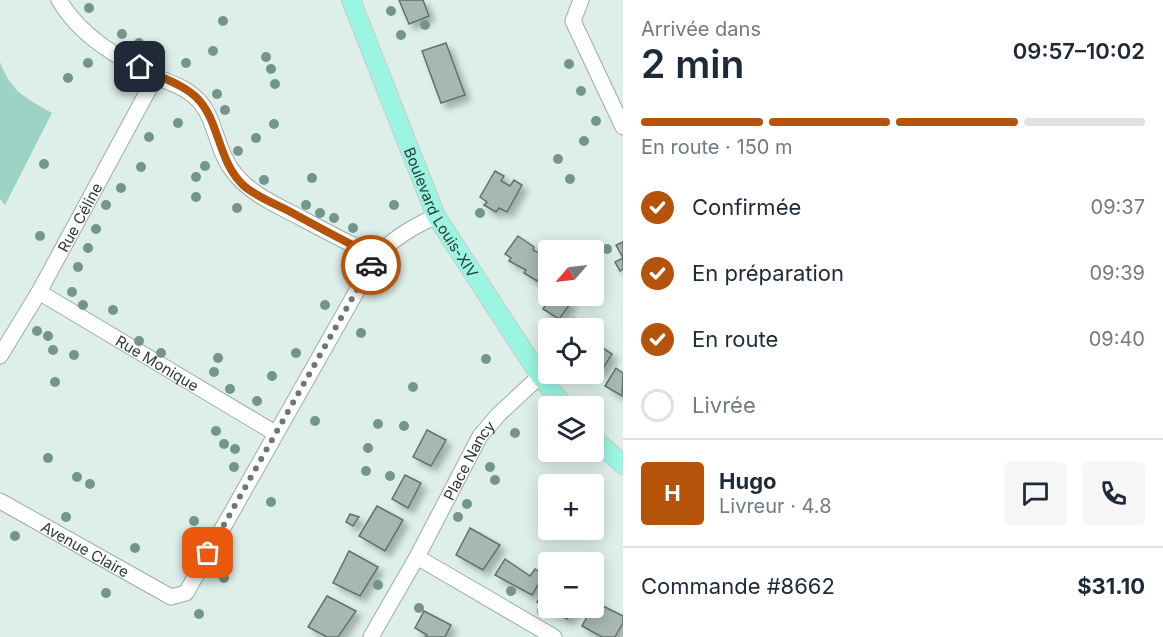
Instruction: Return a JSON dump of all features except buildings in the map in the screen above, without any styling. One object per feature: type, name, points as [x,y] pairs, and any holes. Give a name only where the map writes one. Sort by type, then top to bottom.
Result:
[{"type":"main road","name":"Boulevard Louis-XIV","points":[[351,0],[436,216],[538,373]]},
{"type":"main road","name":"Boulevard Louis-XIV","points":[[546,384],[556,396]]},
{"type":"main road","points":[[604,447],[623,465]]},
{"type":"street","points":[[59,0],[84,32],[107,50],[183,88],[197,98],[209,116],[222,153],[230,168],[244,185],[262,197],[376,257]]},
{"type":"street","points":[[581,0],[573,21],[623,127]]},
{"type":"street","name":"Rue Céline","points":[[0,356],[39,292],[156,76]]},
{"type":"street","points":[[275,434],[376,257],[388,243],[414,226],[436,216]]},
{"type":"street","name":"Rue Monique","points":[[39,292],[275,434]]},
{"type":"street","name":"Place Nancy","points":[[371,637],[417,557],[480,436],[538,378]]},
{"type":"street","name":"Avenue Claire","points":[[0,501],[171,597],[186,593],[275,434]]},
{"type":"street","points":[[417,557],[554,637]]},
{"type":"green space","points":[[0,62],[9,81],[20,93],[52,113],[5,205],[0,199]]},
{"type":"way so far","points":[[208,553],[371,265]]},
{"type":"route","points":[[140,67],[183,88],[197,98],[209,116],[222,153],[230,168],[244,185],[262,197],[376,257],[371,265]]}]
